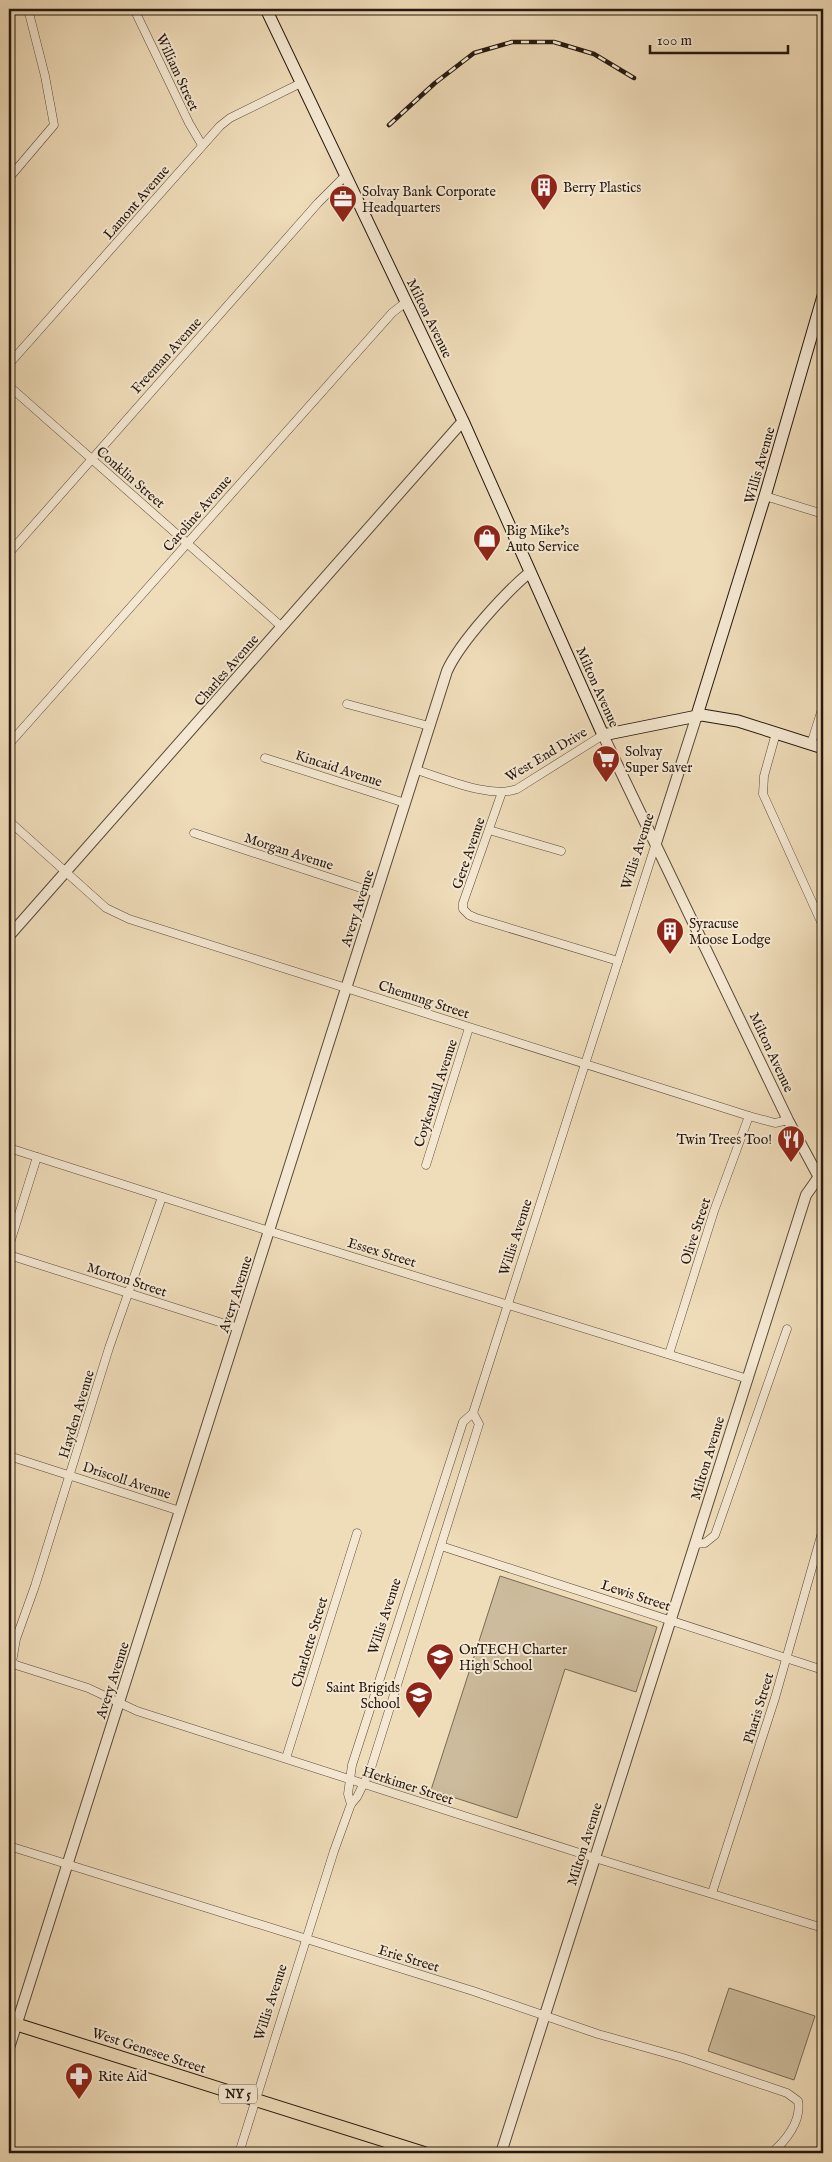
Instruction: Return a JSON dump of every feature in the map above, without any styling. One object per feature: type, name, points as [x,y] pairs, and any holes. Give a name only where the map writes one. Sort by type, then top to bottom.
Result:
[{"type":"main road","name":"Milton Avenue","points":[[266,9],[463,421],[603,735]]},
{"type":"main road","name":"Willis Avenue","points":[[696,716],[765,496],[823,296]]},
{"type":"main road","points":[[603,735],[696,716],[718,716],[823,748]]},
{"type":"main road","name":"West Genesee Street","points":[[13,2023],[424,2153]]},
{"type":"street","points":[[9,178],[54,125],[55,120],[28,9]]},
{"type":"street","name":"William Street","points":[[134,9],[189,123],[202,145]]},
{"type":"street","name":"Lamont Avenue","points":[[9,364],[202,145],[230,118],[301,83]]},
{"type":"street","name":"Freeman Avenue","points":[[9,553],[318,203],[345,176]]},
{"type":"street","name":"Caroline Avenue","points":[[9,744],[385,320],[406,302]]},
{"type":"street","name":"Conklin Street","points":[[9,386],[282,627]]},
{"type":"street","name":"Charles Avenue","points":[[9,936],[463,421]]},
{"type":"street","points":[[765,496],[823,514]]},
{"type":"street","name":"Avery Avenue","points":[[9,2048],[13,2023],[67,1864],[429,726],[452,660],[472,634],[530,572]]},
{"type":"street","points":[[347,704],[429,726]]},
{"type":"street","points":[[811,744],[823,706]]},
{"type":"street","name":"Willis Avenue","points":[[351,1804],[348,1794],[349,1778],[464,1422],[474,1413],[696,716]]},
{"type":"street","points":[[776,733],[764,776],[763,794],[823,926]]},
{"type":"street","name":"West End Drive","points":[[502,792],[518,789],[603,735]]},
{"type":"street","name":"Milton Avenue","points":[[501,2153],[806,1195],[821,1181],[788,1120],[603,735]]},
{"type":"street","name":"Kincaid Avenue","points":[[265,758],[405,803]]},
{"type":"street","points":[[416,770],[480,789],[502,792]]},
{"type":"street","name":"Gere Avenue","points":[[502,792],[463,903],[463,909],[469,915],[618,961]]},
{"type":"street","name":"Chemung Street","points":[[9,821],[106,908],[129,919],[749,1116],[775,1123],[788,1120]]},
{"type":"street","points":[[489,830],[561,850]]},
{"type":"street","name":"Morgan Avenue","points":[[194,833],[376,893]]},
{"type":"street","name":"Coykendall Avenue","points":[[426,1165],[469,1028]]},
{"type":"street","name":"Olive Street","points":[[670,1354],[714,1211],[749,1116]]},
{"type":"street","name":"Essex Street","points":[[9,1148],[269,1231],[508,1303],[748,1379]]},
{"type":"street","points":[[9,1246],[37,1157]]},
{"type":"street","name":"Hayden Avenue","points":[[16,1639],[35,1586],[129,1292],[162,1197]]},
{"type":"street","name":"Morton Street","points":[[9,1255],[238,1328]]},
{"type":"street","points":[[696,1544],[705,1543],[715,1536],[787,1329]]},
{"type":"street","name":"Willis Avenue","points":[[239,2153],[351,1804],[364,1784],[441,1546],[479,1424],[474,1413]]},
{"type":"street","name":"Driscoll Avenue","points":[[9,1456],[180,1511]]},
{"type":"street","name":"Pharis Street","points":[[712,1893],[786,1658],[823,1529]]},
{"type":"street","name":"Charlotte Street","points":[[286,1758],[357,1533]]},
{"type":"street","name":"Lewis Street","points":[[441,1546],[823,1670]]},
{"type":"street","name":"Herkimer Street","points":[[16,1639],[12,1659],[16,1665],[88,1688],[137,1710],[595,1858],[823,1928]]},
{"type":"street","name":"Erie Street","points":[[9,1846],[545,2015],[598,2034],[684,2058],[787,2093],[798,2101],[797,2115],[789,2136],[777,2152]]},
{"type":"shaded area","points":[[500,1576],[657,1627],[636,1692],[565,1669],[517,1818],[431,1790]]},
{"type":"shaded area","points":[[729,1988],[815,2016],[794,2080],[708,2051]]},
{"type":"railway","points":[[389,125],[435,83],[474,53],[512,42],[554,42],[594,54],[634,78]]},
{"type":"place","name":"Berry Plastics","points":[[544,211]]},
{"type":"place","name":"Solvay Bank Corporate Headquarters","points":[[343,223]]},
{"type":"place","name":"Big Mike's Auto Service","points":[[487,562]]},
{"type":"place","name":"Solvay Super Saver","points":[[606,783]]},
{"type":"place","name":"Syracuse Moose Lodge","points":[[670,955]]},
{"type":"place","name":"Twin Trees Too!","points":[[791,1163]]},
{"type":"place","name":"OnTECH Charter High School","points":[[440,1681]]},
{"type":"place","name":"Saint Brigids School","points":[[419,1719]]},
{"type":"place","name":"Rite Aid","points":[[79,2100]]}]
